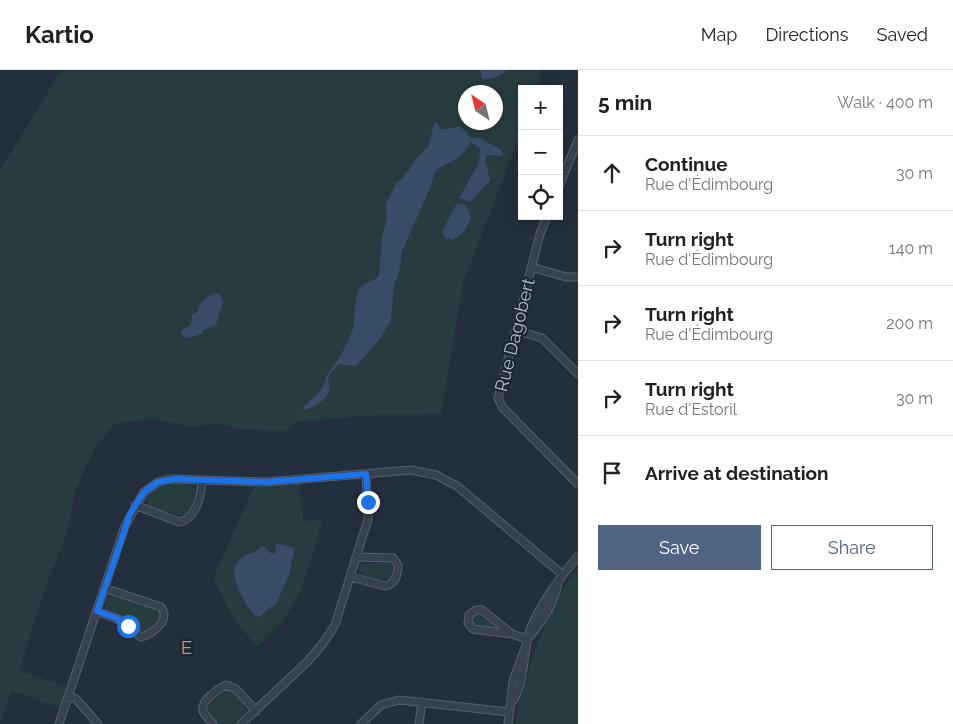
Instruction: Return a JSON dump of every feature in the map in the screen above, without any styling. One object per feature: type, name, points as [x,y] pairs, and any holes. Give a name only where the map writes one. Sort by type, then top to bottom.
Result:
[{"type":"street","points":[[563,176],[578,140]]},
{"type":"street","name":"Rue Dagobert","points":[[546,220],[531,267],[499,390],[499,401],[578,484]]},
{"type":"street","points":[[531,267],[566,277],[578,277]]},
{"type":"street","points":[[515,330],[542,338],[578,374]]},
{"type":"street","points":[[59,724],[125,526],[135,505],[148,488],[158,482],[174,479],[266,482],[419,471],[446,479],[563,575]]},
{"type":"street","points":[[241,724],[287,682],[327,638],[338,619],[368,519],[366,474]]},
{"type":"street","points":[[135,505],[179,522],[184,521],[194,509],[202,481]]},
{"type":"street","points":[[508,724],[515,675],[540,609],[578,556]]},
{"type":"street","points":[[351,576],[385,586],[394,582],[397,574],[398,565],[393,558],[357,557]]},
{"type":"street","points":[[97,611],[120,620],[141,637],[149,634],[164,620],[164,613],[161,607],[104,588]]},
{"type":"street","points":[[512,634],[473,629],[468,623],[469,615],[476,610],[482,610],[512,634],[527,642]]},
{"type":"street","points":[[213,724],[203,712],[203,706],[206,700],[226,685],[236,689],[256,711]]},
{"type":"street","points":[[68,696],[76,700],[98,724]]},
{"type":"street","points":[[361,724],[377,708],[390,702],[422,702],[509,712]]},
{"type":"street","points":[[419,724],[422,702]]},
{"type":"green space","points":[[65,70],[541,70],[539,85],[518,85],[518,140],[464,280],[441,414],[377,415],[305,421],[297,422],[284,431],[239,429],[218,423],[192,427],[152,419],[116,423],[96,446],[76,489],[66,536],[48,580],[19,670],[67,687],[60,708],[12,691],[0,722],[0,170],[57,77]]},
{"type":"green space","points":[[169,484],[189,484],[194,488],[192,504],[183,516],[152,508],[147,503],[148,495],[153,489]]},
{"type":"green space","points":[[299,484],[303,521],[322,520],[301,591],[284,620],[257,647],[233,618],[213,578],[254,487]],"holes":[[[259,547],[270,554],[276,552],[277,549],[295,551],[289,575],[272,606],[263,615],[253,615],[238,589],[234,574],[235,568],[241,557],[255,552]]]},
{"type":"green space","points":[[386,562],[392,564],[392,575],[389,578],[380,580],[366,577],[359,572],[358,567],[363,564]]},
{"type":"green space","points":[[578,568],[578,724],[516,724],[519,703],[543,630],[559,597]]},
{"type":"green space","points":[[113,596],[156,610],[160,613],[160,618],[148,630],[139,631],[126,618],[106,609],[106,598]]},
{"type":"green space","points":[[479,614],[497,627],[474,625],[473,617]]},
{"type":"green space","points":[[229,690],[244,705],[246,712],[235,724],[219,724],[210,714],[209,705],[222,692]]},
{"type":"water","points":[[480,70],[507,70],[489,79],[482,78]]},
{"type":"water","points":[[435,121],[441,129],[458,127],[458,130],[464,130],[471,138],[479,138],[502,150],[503,156],[487,155],[485,160],[490,180],[471,202],[459,198],[479,163],[480,148],[470,142],[460,156],[436,170],[428,193],[402,251],[399,273],[394,284],[391,320],[379,340],[359,363],[355,366],[339,364],[328,377],[329,390],[325,398],[313,407],[304,410],[302,408],[323,386],[328,374],[348,341],[353,329],[355,303],[360,288],[379,276],[382,238],[387,218],[386,204],[396,184],[428,147]]},
{"type":"water","points":[[457,203],[466,205],[471,218],[463,233],[453,240],[445,238],[442,231]]},
{"type":"water","points":[[216,293],[220,295],[223,302],[216,325],[204,330],[202,334],[187,338],[183,336],[181,332],[191,324],[192,315],[198,311],[206,297]]},
{"type":"water","points":[[280,544],[295,548],[289,575],[275,606],[272,606],[259,617],[256,617],[241,595],[235,581],[235,569],[240,559],[246,555],[263,546],[272,554],[276,552],[275,545]]},
{"type":"district","name":"E","points":[[187,647]]},
{"type":"route","points":[[128,626],[116,618],[97,611],[130,514],[144,492],[158,482],[174,479],[238,483],[266,482],[366,474],[368,502]]}]
